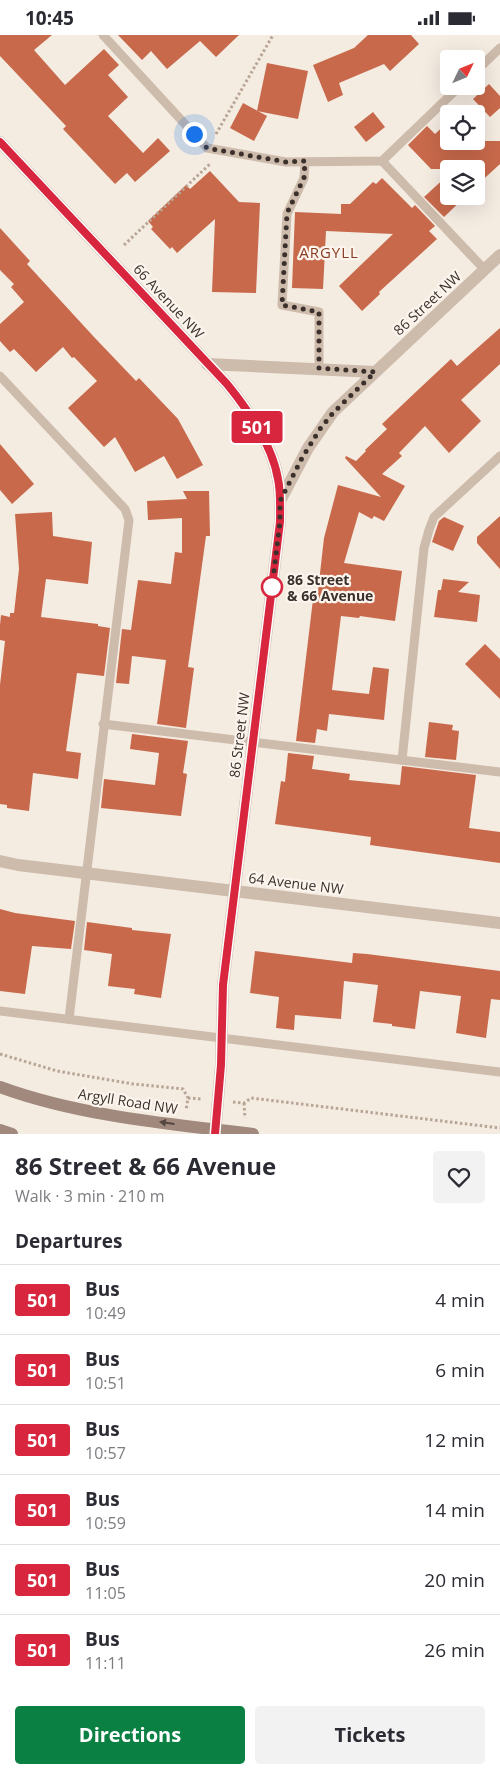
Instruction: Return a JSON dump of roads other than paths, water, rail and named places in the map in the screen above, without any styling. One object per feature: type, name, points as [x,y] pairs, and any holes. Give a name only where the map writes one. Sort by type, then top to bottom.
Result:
[{"type":"main road","name":"Argyll Road NW","points":[[0,1087],[35,1099],[96,1112],[215,1132],[253,1134]]},
{"type":"main road","points":[[0,1130],[12,1134]]},
{"type":"street","name":"66 Avenue NW","points":[[0,142],[239,400],[259,431],[274,463],[280,501]]},
{"type":"street","name":"86 Street NW","points":[[215,1132],[222,1038],[221,1003],[280,522],[280,501],[302,458],[320,429],[333,413],[500,255]]},
{"type":"street","points":[[207,364],[375,372]]},
{"type":"street","name":"64 Avenue NW","points":[[0,861],[18,865],[500,923]]},
{"type":"lane","points":[[103,35],[207,148],[286,162],[382,161],[451,95]]},
{"type":"lane","points":[[485,62],[500,48]]},
{"type":"lane","points":[[305,161],[304,178],[287,213],[282,305],[319,312],[319,368]]},
{"type":"lane","points":[[382,161],[485,270]]},
{"type":"lane","points":[[0,376],[125,509],[129,520],[69,1019]]},
{"type":"lane","points":[[402,760],[424,548],[429,530],[434,517],[500,456]]},
{"type":"lane","points":[[104,724],[500,772]]},
{"type":"lane","points":[[0,1011],[500,1072]]},
{"type":"place","name":"86 Street & 66 Avenue","points":[[272,587]]},
{"type":"district","name":"ARGYLL","points":[[329,252]]}]
